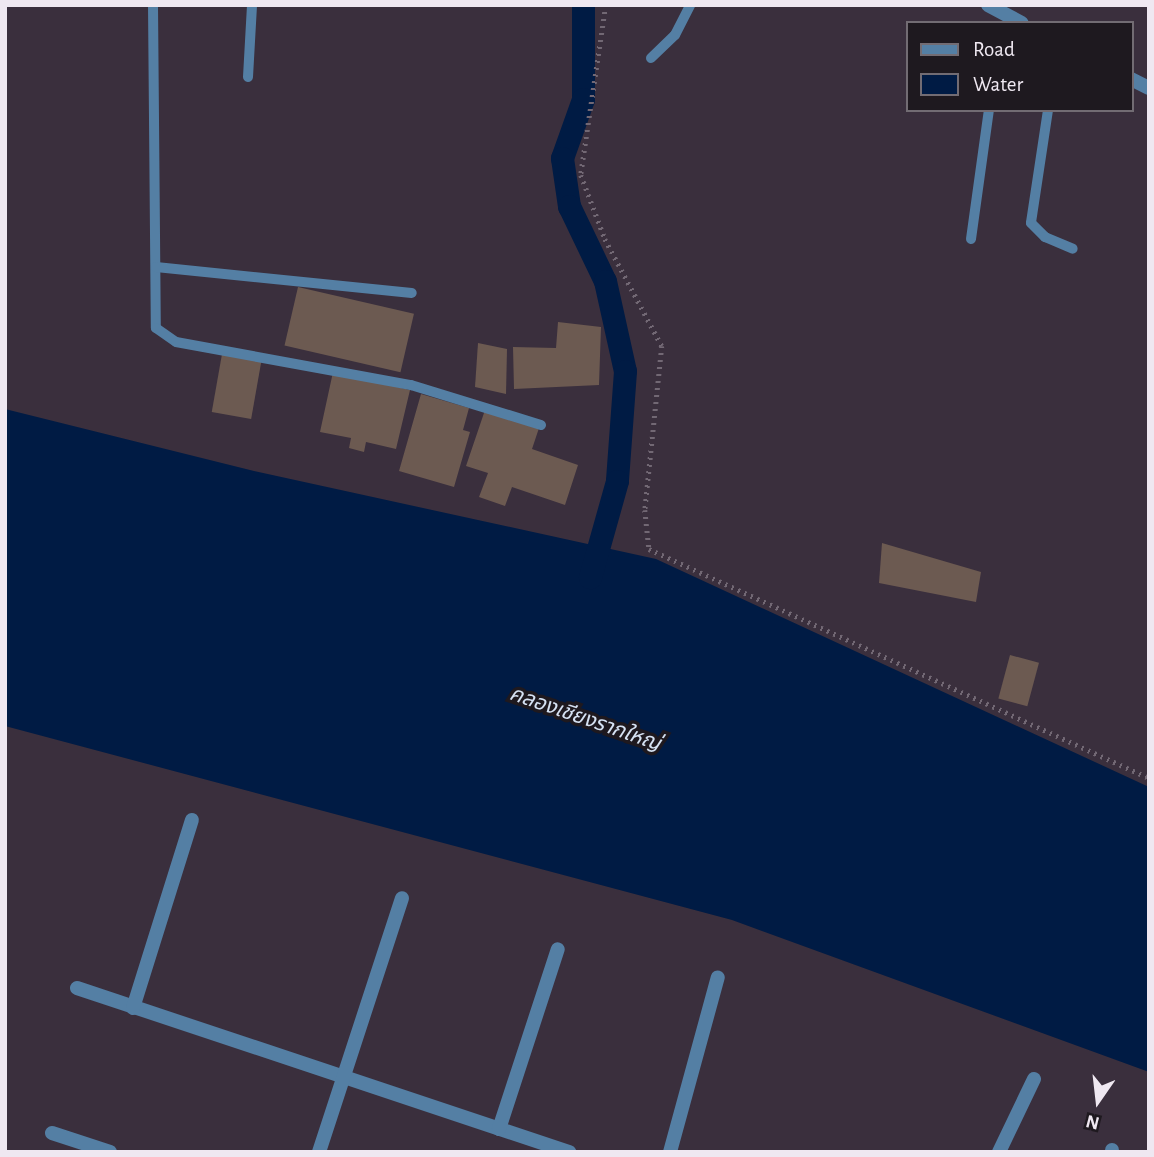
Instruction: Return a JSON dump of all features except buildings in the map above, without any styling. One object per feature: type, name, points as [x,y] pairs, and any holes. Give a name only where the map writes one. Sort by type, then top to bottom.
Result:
[{"type":"street","points":[[988,5],[1002,18]]},
{"type":"street","points":[[1133,80],[1149,88]]},
{"type":"street","points":[[133,1008],[192,820]]},
{"type":"street","points":[[319,1152],[402,898]]},
{"type":"street","points":[[499,1129],[558,949]]},
{"type":"street","points":[[670,1152],[718,977]]},
{"type":"street","points":[[77,988],[343,1079],[569,1152]]},
{"type":"street","points":[[999,1152],[1034,1079]]},
{"type":"street","points":[[52,1133],[110,1152]]},
{"type":"lane","points":[[153,5],[156,328],[166,339],[411,385],[541,425]]},
{"type":"lane","points":[[248,77],[252,5]]},
{"type":"lane","points":[[652,58],[675,35],[690,5]]},
{"type":"lane","points":[[971,239],[989,112]]},
{"type":"lane","points":[[1048,112],[1031,223],[1045,237],[1073,249]]},
{"type":"lane","points":[[156,267],[412,293]]},
{"type":"path","points":[[606,5],[581,175],[605,239],[662,346],[645,510],[652,552],[1149,778]]},
{"type":"water","name":"คลองเชียงรากใหญ่","points":[[5,409],[254,471],[656,559],[1149,787],[1149,1072],[732,920],[5,726]]},
{"type":"waterway","points":[[583,5],[583,99],[562,158],[569,206],[605,281],[625,371],[617,481],[590,577]]}]
